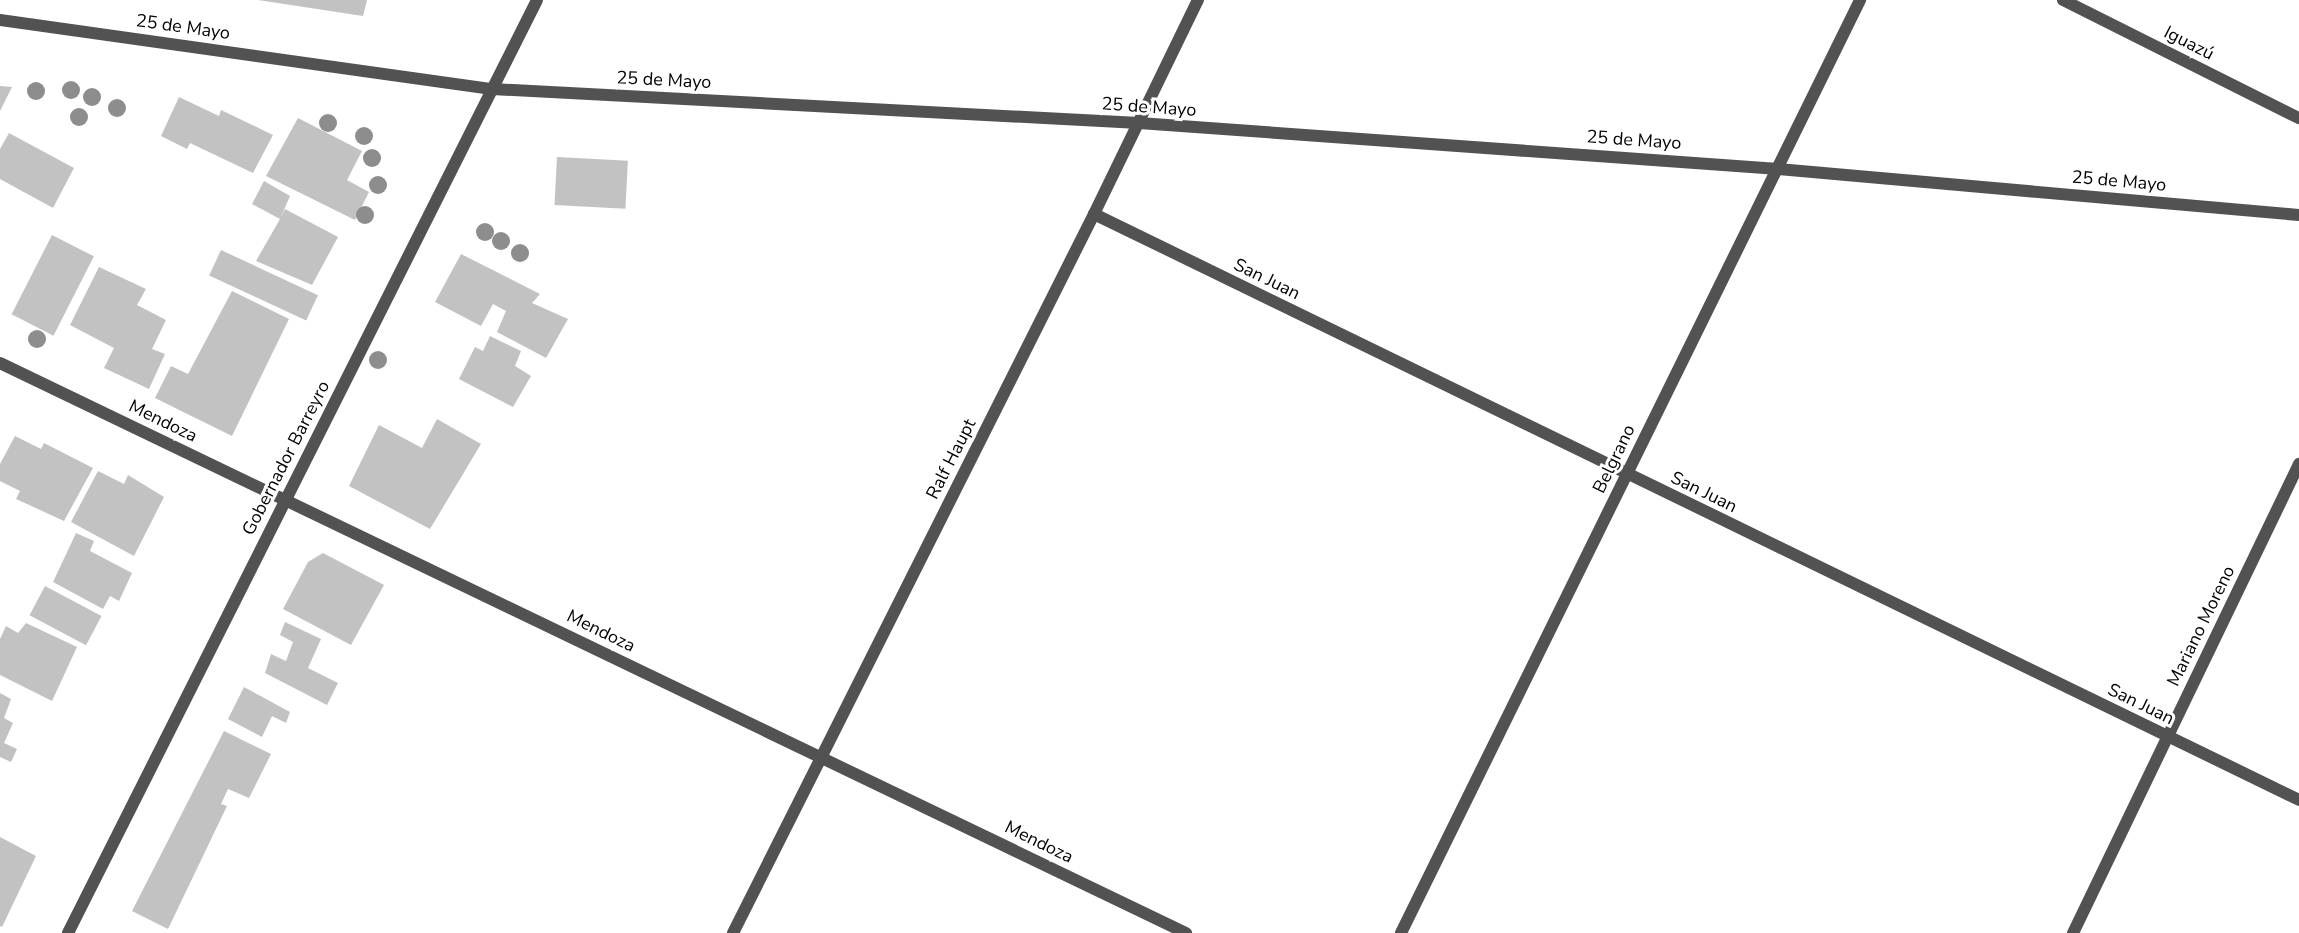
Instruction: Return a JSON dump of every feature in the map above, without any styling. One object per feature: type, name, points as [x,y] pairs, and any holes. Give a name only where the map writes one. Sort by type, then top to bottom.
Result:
[{"type":"street","name":"Gobernador Barreyro","points":[[68,933],[537,0]]},
{"type":"street","name":"Ralf Haupt","points":[[733,933],[1094,214],[1198,0]]},
{"type":"street","name":"Belgrano","points":[[1401,933],[1860,0]]},
{"type":"street","name":"Iguazú","points":[[2063,0],[2299,118]]},
{"type":"street","name":"25 de Mayo","points":[[0,20],[492,89],[1139,123],[1778,169],[2299,215]]},
{"type":"street","name":"San Juan","points":[[1094,214],[1626,475],[2299,800]]},
{"type":"street","name":"Mendoza","points":[[0,363],[1186,933]]},
{"type":"street","name":"Mariano Moreno","points":[[2073,933],[2299,464]]},
{"type":"building","points":[[258,0],[367,0],[363,16]]},
{"type":"building","points":[[0,86],[12,87],[0,111]]},
{"type":"building","points":[[179,97],[219,116],[221,110],[273,135],[253,173],[190,143],[187,149],[161,136]]},
{"type":"building","points":[[298,118],[362,151],[347,180],[369,192],[355,220],[266,176]]},
{"type":"building","points":[[9,133],[74,168],[53,208],[0,179],[0,149]]},
{"type":"building","points":[[557,157],[628,161],[625,209],[554,205]]},
{"type":"building","points":[[264,181],[290,196],[280,219],[252,204]]},
{"type":"building","points":[[285,209],[338,237],[312,285],[256,261]]},
{"type":"building","points":[[52,235],[94,256],[53,336],[12,314]]},
{"type":"building","points":[[221,250],[318,295],[306,321],[209,275]]},
{"type":"building","points":[[461,254],[540,294],[532,303],[568,319],[546,358],[497,332],[506,311],[493,304],[481,326],[435,302]]},
{"type":"building","points":[[99,267],[146,289],[137,305],[166,320],[152,349],[165,354],[149,389],[104,368],[114,348],[70,325]]},
{"type":"building","points":[[232,291],[289,319],[232,436],[155,398],[171,366],[188,374]]},
{"type":"building","points":[[490,336],[521,351],[515,366],[531,376],[513,407],[459,379],[475,347],[483,351]]},
{"type":"building","points":[[437,419],[481,444],[430,529],[349,486],[379,425],[422,448]]},
{"type":"building","points":[[15,436],[41,449],[44,443],[93,468],[64,521],[16,499],[20,491],[0,481],[0,464]]},
{"type":"building","points":[[98,471],[124,484],[128,475],[164,497],[134,556],[71,522]]},
{"type":"building","points":[[76,533],[94,541],[90,551],[132,573],[119,601],[110,596],[103,609],[53,582]]},
{"type":"building","points":[[323,553],[384,585],[351,645],[283,609],[308,562]]},
{"type":"building","points":[[45,586],[102,616],[86,645],[30,615]]},
{"type":"building","points":[[285,622],[321,639],[308,668],[338,683],[327,705],[265,673],[271,654],[286,661],[293,642],[280,635]]},
{"type":"building","points":[[26,623],[77,647],[52,701],[0,675],[0,639],[6,626],[18,633]]},
{"type":"building","points":[[244,687],[290,712],[286,723],[272,716],[262,737],[228,719]]},
{"type":"building","points":[[0,693],[11,699],[4,718],[13,723],[4,743],[17,749],[11,762],[0,757]]},
{"type":"building","points":[[224,731],[271,754],[249,798],[228,789],[221,804],[227,806],[168,929],[132,911]]},
{"type":"building","points":[[0,837],[36,856],[2,927],[0,926]]}]
